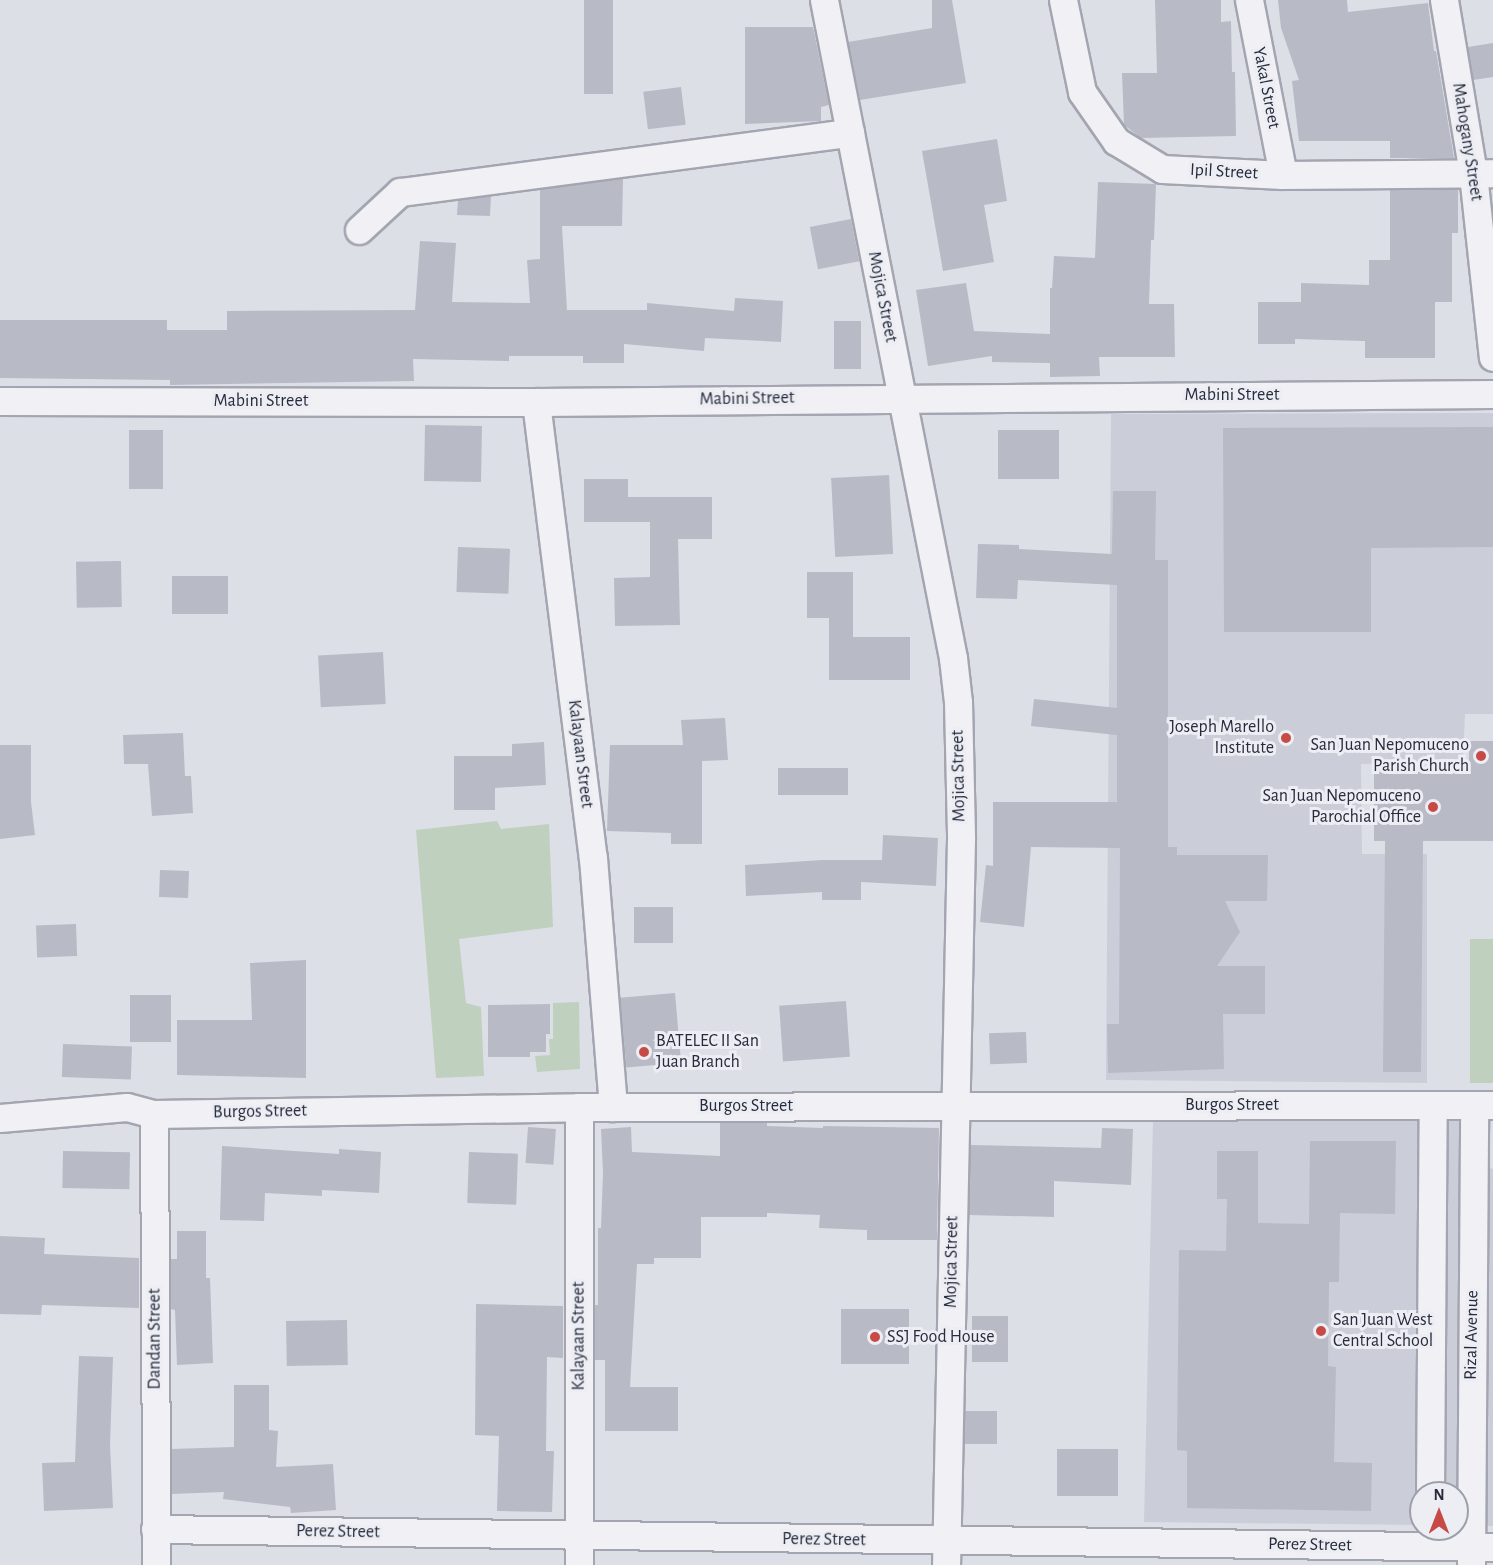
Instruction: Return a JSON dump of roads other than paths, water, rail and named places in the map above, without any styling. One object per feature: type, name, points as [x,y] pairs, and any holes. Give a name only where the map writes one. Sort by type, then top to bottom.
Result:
[{"type":"street","name":"Mojica Street","points":[[824,0],[953,658],[958,702],[961,839],[946,1553]]},
{"type":"street","name":"Ipil Street","points":[[1063,0],[1082,92],[1116,141],[1162,168],[1283,175],[1483,173]]},
{"type":"street","name":"Yakal Street","points":[[1249,0],[1283,175]]},
{"type":"street","name":"Mahogany Street","points":[[1444,0],[1483,173],[1493,357]]},
{"type":"street","points":[[359,230],[400,192],[850,134]]},
{"type":"street","name":"Mabini Street","points":[[0,401],[536,402],[901,397],[1493,394]]},
{"type":"street","name":"Kalayaan Street","points":[[536,402],[593,858],[614,1107]]},
{"type":"street","name":"Burgos Street","points":[[0,1118],[127,1107],[154,1114],[579,1107],[1483,1105]]},
{"type":"street","name":"Rizal Avenue","points":[[1478,1553],[1472,1329],[1483,1105]]},
{"type":"street","points":[[1430,1481],[1432,1106]]},
{"type":"street","name":"Kalayaan Street","points":[[579,1107],[579,1565]]},
{"type":"street","name":"Dandan Street","points":[[154,1114],[156,1565]]},
{"type":"street","points":[[1431,1329],[1472,1329]]},
{"type":"street","name":"Perez Street","points":[[155,1529],[579,1537],[946,1553],[1430,1547],[1478,1553]]},
{"type":"place","name":"Joseph Marello Institute","points":[[1286,738]]},
{"type":"place","name":"San Juan Nepomuceno Parish Church","points":[[1481,756]]},
{"type":"place","name":"San Juan Nepomuceno Parochial Office","points":[[1433,807]]},
{"type":"place","name":"BATELEC II San Juan Branch","points":[[644,1052]]},
{"type":"place","name":"San Juan West Central School","points":[[1321,1331]]},
{"type":"place","name":"SSJ Food House","points":[[875,1337]]}]
